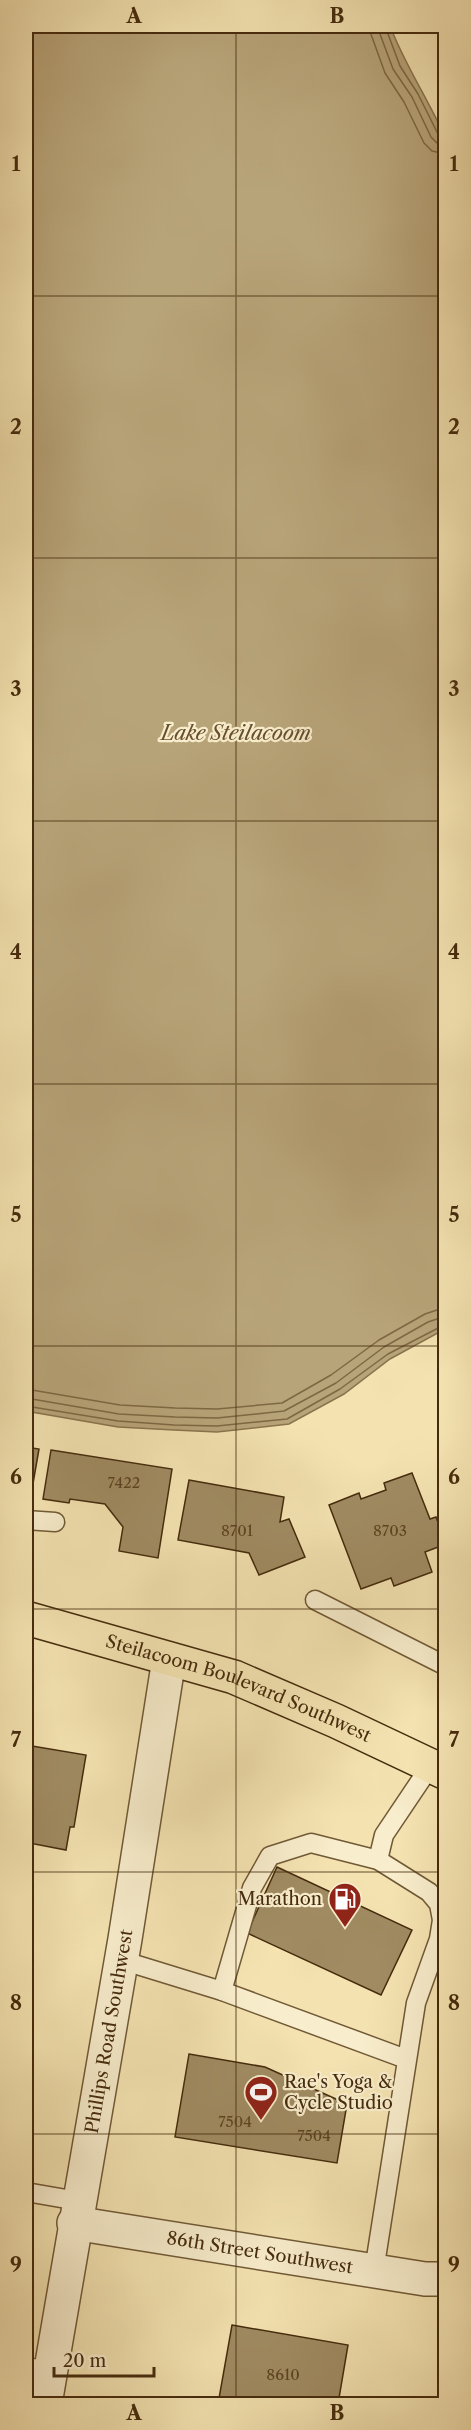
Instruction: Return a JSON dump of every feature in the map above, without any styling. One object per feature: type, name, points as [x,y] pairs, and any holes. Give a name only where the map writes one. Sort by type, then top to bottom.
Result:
[{"type":"main road","name":"Steilacoom Boulevard Southwest","points":[[26,1618],[234,1677],[438,1769]]},
{"type":"street","name":"Phillips Road Southwest","points":[[45,2404],[38,2369],[76,2212],[121,1959],[169,1659]]},
{"type":"street","name":"86th Street Southwest","points":[[76,2212],[374,2271],[425,2279],[446,2279]]},
{"type":"lane","points":[[26,1520],[54,1522]]},
{"type":"lane","points":[[315,1600],[446,1665]]},
{"type":"lane","points":[[378,1860],[384,1835],[438,1769]]},
{"type":"lane","points":[[222,1991],[252,1888],[270,1856],[311,1843],[378,1860],[429,1892],[439,1904],[442,1920],[439,1939],[416,2003],[374,2271]]},
{"type":"lane","points":[[121,1959],[222,1991],[406,2059]]},
{"type":"lane","points":[[26,2192],[76,2212]]},
{"type":"water","name":"Lake Steilacoom","points":[[26,26],[390,26],[445,137],[445,1329],[390,1359],[344,1394],[289,1424],[217,1432],[174,1430],[118,1427],[26,1411]]},
{"type":"building","points":[[26,1447],[39,1449],[31,1495],[26,1494]]},
{"type":"building","points":[[51,1450],[172,1469],[158,1558],[119,1551],[123,1527],[105,1504],[70,1499],[69,1503],[43,1499]]},
{"type":"building","points":[[412,1473],[430,1519],[436,1517],[446,1544],[425,1552],[432,1572],[394,1586],[391,1578],[361,1589],[329,1505],[359,1493],[361,1499],[386,1490],[384,1483]]},
{"type":"building","points":[[189,1480],[284,1497],[280,1522],[289,1519],[305,1557],[259,1575],[249,1553],[178,1540]]},
{"type":"building","points":[[26,1745],[86,1755],[74,1827],[70,1827],[66,1850],[29,1843],[33,1820],[26,1819]]},
{"type":"building","points":[[277,1867],[412,1930],[381,1995],[247,1933]]},
{"type":"building","points":[[189,2054],[265,2067],[347,2104],[337,2163],[175,2137]]},
{"type":"building","points":[[232,2325],[348,2345],[338,2404],[218,2404]]},
{"type":"place","name":"Marathon","points":[[345,1928]]},
{"type":"place","name":"Rae's Yoga & Cycle Studio","points":[[261,2121]]}]
